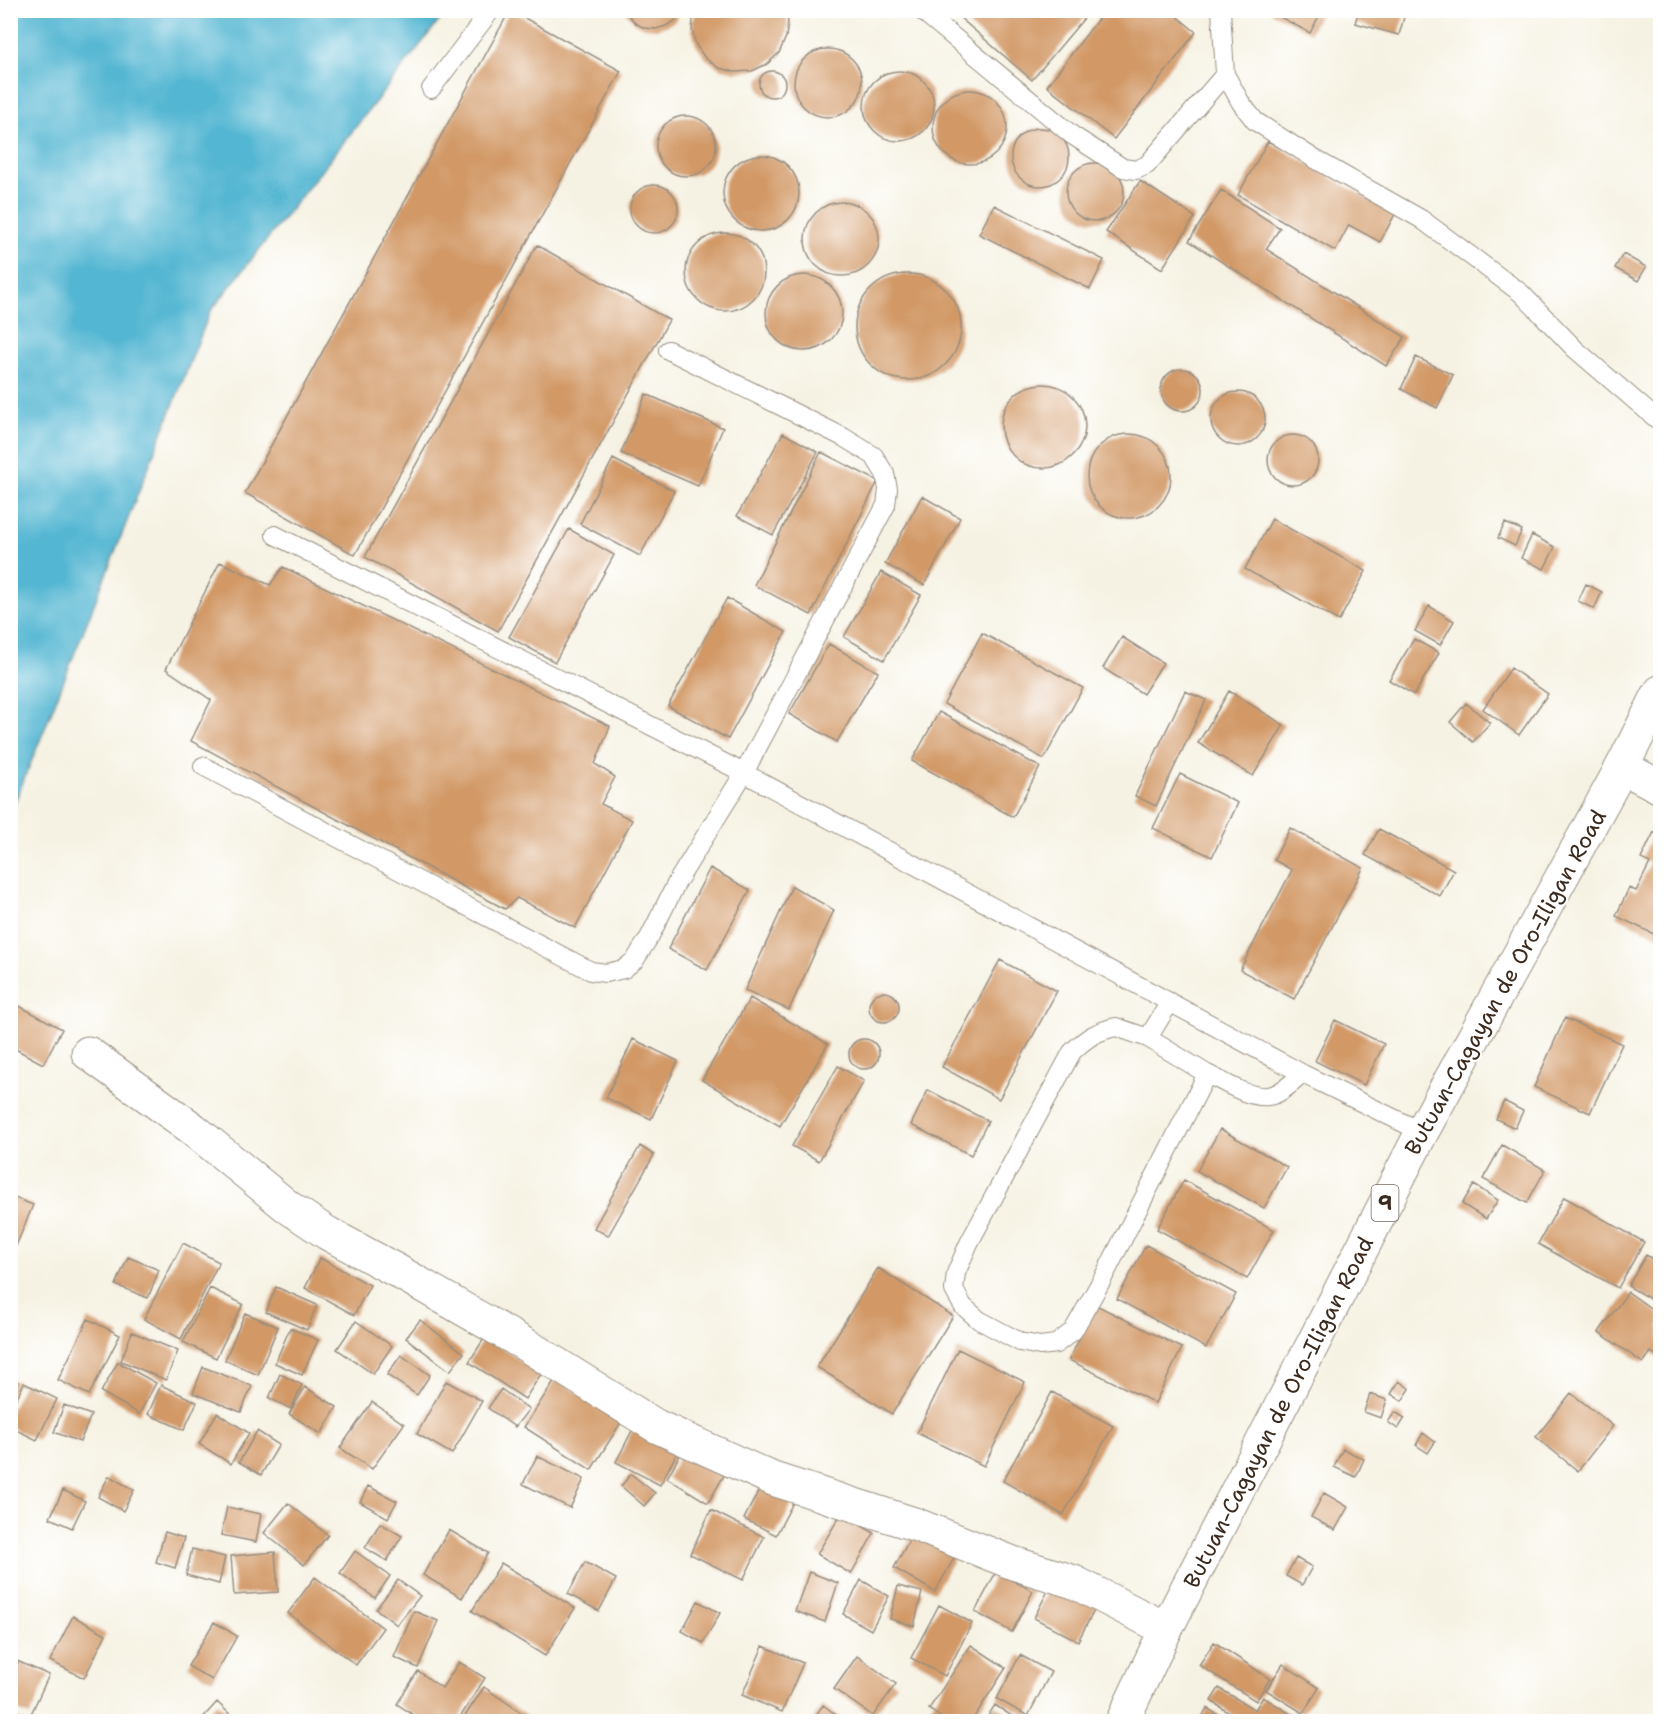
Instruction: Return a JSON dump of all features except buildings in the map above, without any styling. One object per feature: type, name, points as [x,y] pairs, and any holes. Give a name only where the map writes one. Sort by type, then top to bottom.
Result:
[{"type":"main road","name":"Butuan-Cagayan de Oro-Iligan Road","points":[[1122,1722],[1166,1629],[1422,1132],[1660,692]]},
{"type":"main road","points":[[1622,766],[1660,786]]},
{"type":"main road","points":[[88,1053],[193,1129],[288,1207],[327,1233],[516,1339],[656,1426],[773,1479],[917,1525],[1013,1563],[1074,1582],[1166,1629]]},
{"type":"lane","points":[[431,89],[491,10]]},
{"type":"lane","points":[[921,10],[1072,135],[1123,168],[1136,170],[1147,165],[1225,75]]},
{"type":"lane","points":[[1221,10],[1225,75],[1241,103],[1255,121],[1313,158],[1430,225],[1521,293],[1575,349],[1660,422]]},
{"type":"lane","points":[[203,766],[591,970],[606,973],[624,969],[635,960],[650,936],[677,882],[744,773],[886,505],[888,489],[885,474],[874,456],[851,442],[668,350]]},
{"type":"lane","points":[[275,535],[744,773],[1303,1074],[1422,1132]]},
{"type":"lane","points":[[1148,1038],[1170,1002]]},
{"type":"lane","points":[[1207,1074],[1103,1278],[1072,1331],[1056,1344],[1040,1346],[1020,1342],[979,1320],[963,1306],[954,1290],[956,1273],[969,1243],[1072,1052],[1086,1038],[1100,1030],[1116,1027],[1148,1038],[1207,1074],[1248,1094],[1269,1096],[1282,1090],[1303,1074]]},
{"type":"water","points":[[11,10],[447,11],[210,312],[11,811]]}]
